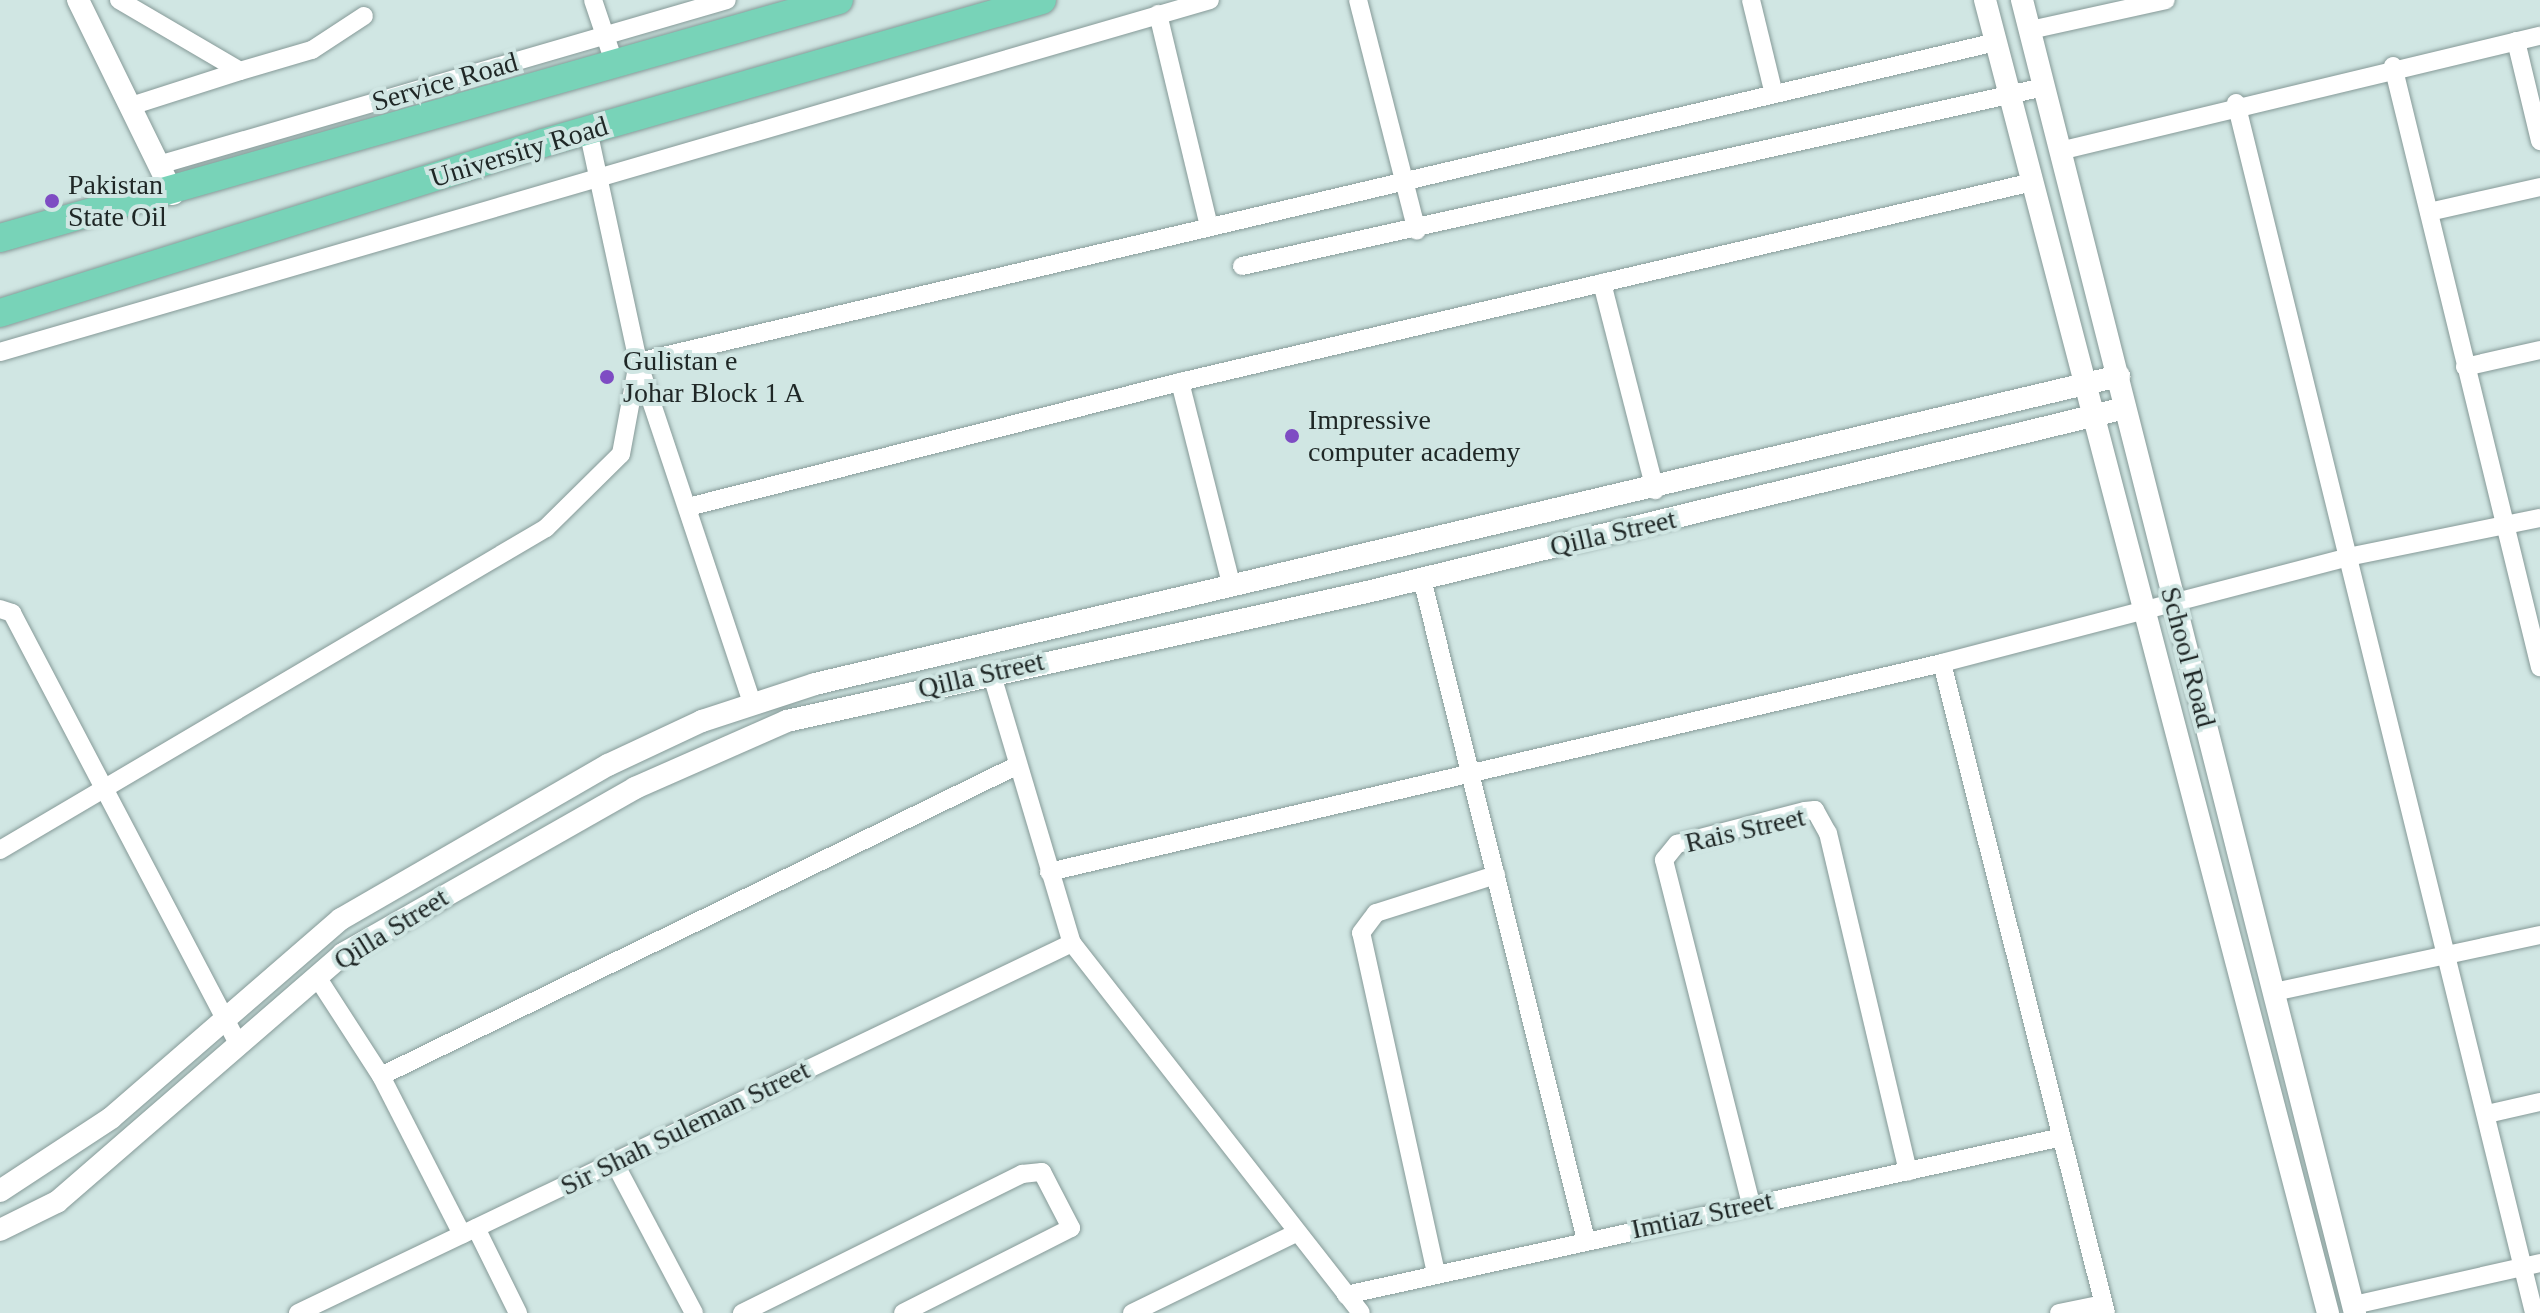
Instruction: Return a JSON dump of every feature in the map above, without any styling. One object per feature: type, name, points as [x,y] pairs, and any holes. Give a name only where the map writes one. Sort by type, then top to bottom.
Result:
[{"type":"main road","name":"University Road","points":[[0,238],[173,194],[839,0]]},
{"type":"main road","name":"University Road","points":[[0,313],[588,130],[1042,0]]},
{"type":"street","points":[[78,0],[134,105],[173,194]]},
{"type":"street","points":[[119,0],[240,71]]},
{"type":"street","points":[[593,0],[615,65]]},
{"type":"street","name":"Service Road","points":[[162,164],[727,0]]},
{"type":"street","points":[[0,352],[1210,0]]},
{"type":"street","points":[[1358,0],[1417,231]]},
{"type":"street","points":[[1751,0],[1773,90]]},
{"type":"street","name":"School Road","points":[[1985,0],[2328,1313]]},
{"type":"street","name":"School Road","points":[[2022,0],[2354,1309]]},
{"type":"street","points":[[2030,30],[2166,0]]},
{"type":"street","points":[[1158,14],[1209,226]]},
{"type":"street","points":[[134,105],[312,50],[364,16]]},
{"type":"street","points":[[2060,151],[2236,103],[2540,36]]},
{"type":"street","points":[[2516,41],[2536,106],[2540,141]]},
{"type":"street","points":[[638,362],[1404,181],[1773,90],[1996,42]]},
{"type":"street","points":[[2393,66],[2503,526],[2540,667]]},
{"type":"street","points":[[1242,266],[1417,231],[2044,87]]},
{"type":"street","points":[[2236,103],[2487,1114],[2532,1264],[2534,1313]]},
{"type":"street","points":[[313,120],[320,151]]},
{"type":"street","points":[[588,130],[603,179],[638,362],[752,702]]},
{"type":"street","points":[[688,507],[1180,382],[2033,182]]},
{"type":"street","points":[[2429,212],[2540,187]]},
{"type":"street","points":[[1602,283],[1655,490]]},
{"type":"street","points":[[2465,367],[2540,350]]},
{"type":"street","points":[[0,850],[546,528],[621,454],[638,362]]},
{"type":"street","name":"Qilla Street","points":[[0,1191],[111,1118],[341,919],[608,765],[752,702],[1655,490],[2119,376]]},
{"type":"street","points":[[1180,382],[1232,587]]},
{"type":"street","name":"Qilla Street","points":[[0,1230],[57,1202],[357,946],[624,794],[787,721],[991,672],[1422,579],[2125,408]]},
{"type":"street","points":[[1049,872],[1472,776],[1942,663],[2348,557],[2540,518]]},
{"type":"street","points":[[1422,579],[1586,1240]]},
{"type":"street","points":[[0,609],[12,613],[239,1046]]},
{"type":"street","points":[[1942,663],[2058,1138],[2104,1308],[2059,1313]]},
{"type":"street","points":[[991,672],[1072,943],[1361,1313]]},
{"type":"street","points":[[608,765],[624,794]]},
{"type":"street","points":[[381,1076],[1018,765]]},
{"type":"street","name":"Rais Street","points":[[1751,1204],[1664,860],[1677,844],[1805,811],[1815,810],[1828,833],[1908,1172]]},
{"type":"street","points":[[1436,1273],[1362,925],[1376,913],[1496,875]]},
{"type":"street","points":[[2274,992],[2540,935]]},
{"type":"street","name":"Sir Shah Suleman Street","points":[[305,1312],[1072,943]]},
{"type":"street","points":[[317,977],[381,1076],[518,1313]]},
{"type":"street","points":[[2487,1114],[2540,1102]]},
{"type":"street","name":"Imtiaz Street","points":[[1346,1295],[2058,1138]]},
{"type":"street","points":[[614,1162],[694,1313]]},
{"type":"street","points":[[742,1313],[1022,1174],[1042,1172],[1071,1228],[903,1313]]},
{"type":"street","points":[[1132,1313],[1296,1233]]},
{"type":"street","points":[[2354,1309],[2532,1264]]},
{"type":"place","name":"Pakistan State Oil","points":[[52,201]]},
{"type":"place","name":"Gulistan e Johar Block 1 A","points":[[607,377]]},
{"type":"place","name":"Impressive computer academy","points":[[1292,436]]}]
